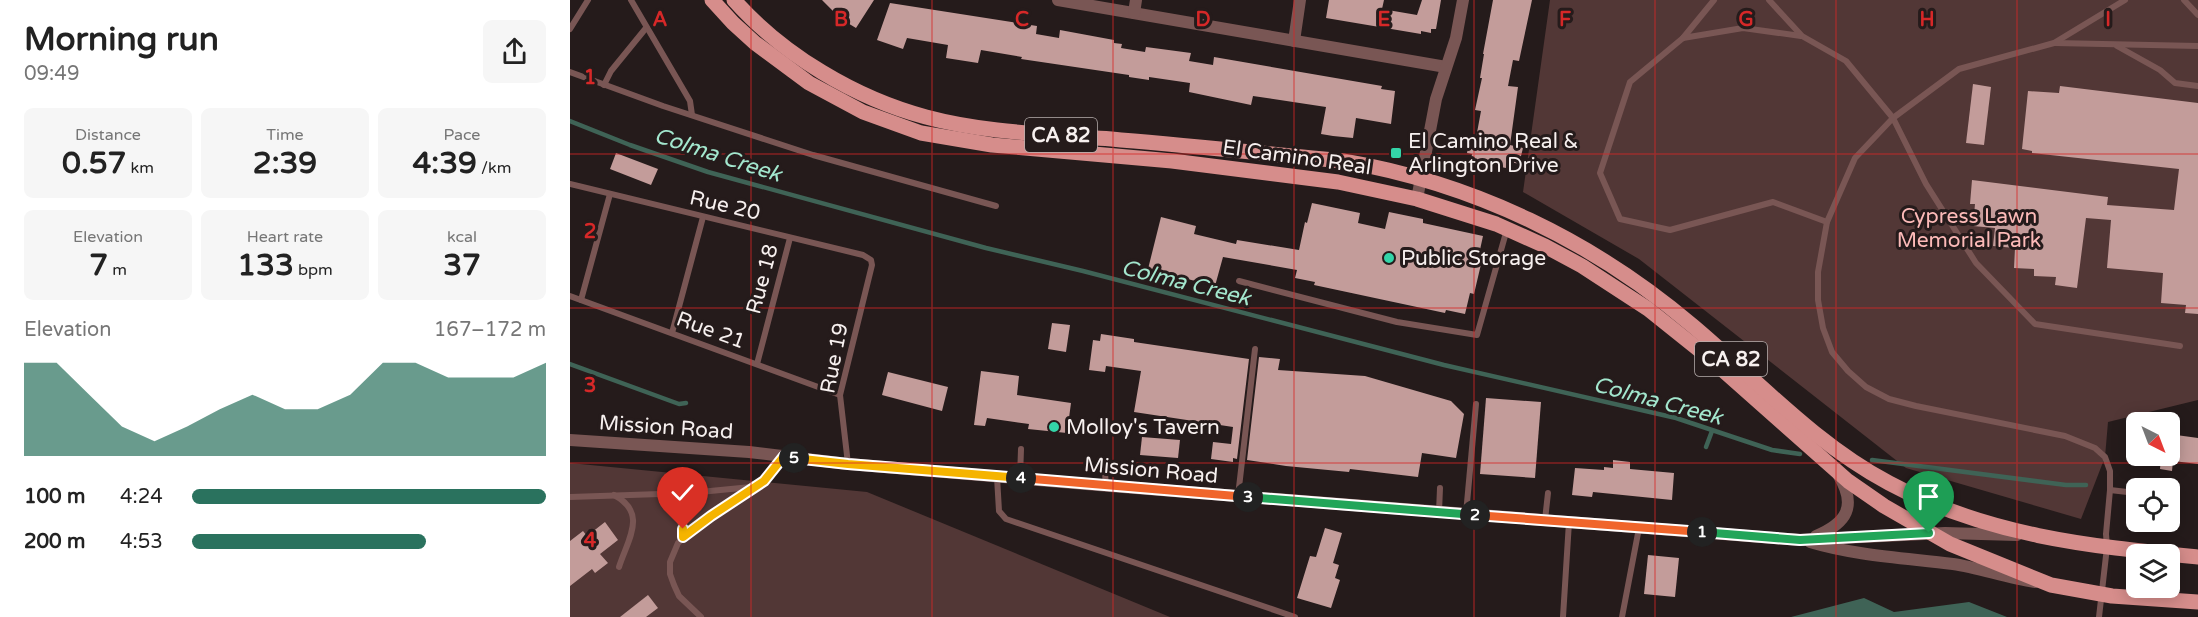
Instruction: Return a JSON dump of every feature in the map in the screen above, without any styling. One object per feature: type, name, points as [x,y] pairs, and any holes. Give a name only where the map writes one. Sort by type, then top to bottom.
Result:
[{"type":"main road","name":"El Camino Real","points":[[712,0],[755,43],[809,83],[863,112],[921,133],[992,145],[1172,161],[1338,182],[1417,199],[1507,229],[1582,266],[1648,309],[1707,357],[1836,471],[1878,503],[1929,533],[1984,559],[2051,585],[2102,594],[2198,602]]},
{"type":"main road","name":"El Camino Real","points":[[734,0],[765,30],[817,68],[871,97],[927,117],[997,129],[1343,161],[1384,168],[1421,178],[1513,211],[1552,230],[1617,270],[1692,325],[1818,436],[1874,475],[1910,494],[1955,514],[1992,526],[2107,548],[2198,556]]},
{"type":"street","points":[[1058,0],[1135,6],[1294,41],[1446,67]]},
{"type":"street","points":[[1294,41],[1300,0]]},
{"type":"street","points":[[1417,199],[1436,99],[1456,38],[1462,0]]},
{"type":"street","name":"Mission Road","points":[[570,440],[784,456],[848,464],[1107,486],[1800,540],[1929,533],[2039,536]]},
{"type":"street","name":"Mission Road","points":[[1800,540],[1826,531],[1844,517],[1848,506],[1847,495],[1836,471]]},
{"type":"street","name":"Mission Road","points":[[1800,540],[1837,550],[1955,564],[2001,576],[2051,585]]},
{"type":"lane","points":[[570,29],[588,0]]},
{"type":"lane","points":[[631,0],[690,101],[692,115]]},
{"type":"lane","points":[[1714,0],[1683,38],[1630,82],[1600,173],[1620,219],[1670,230],[1773,202],[1827,222]]},
{"type":"lane","points":[[1769,0],[1802,36],[1846,61],[1893,118],[1926,184],[1976,263],[2035,324],[2181,346]]},
{"type":"lane","points":[[2099,617],[2107,548],[2110,490],[2110,471],[2105,457],[2095,448],[2065,436],[1916,406],[1889,399],[1866,387],[1832,352],[1823,328],[1818,300],[1818,272],[1827,222],[1855,158],[1893,118],[1959,69],[2054,43],[2125,0]]},
{"type":"lane","points":[[2184,0],[2198,15]]},
{"type":"lane","points":[[604,85],[611,71],[646,28]]},
{"type":"lane","points":[[1683,38],[1743,28],[1802,36]]},
{"type":"lane","points":[[2054,43],[2198,46]]},
{"type":"lane","points":[[2114,44],[2160,70],[2175,83],[2198,86]]},
{"type":"lane","points":[[570,72],[813,155],[996,206]]},
{"type":"lane","name":"Rue 20","points":[[570,184],[863,255],[871,260]]},
{"type":"lane","points":[[581,300],[610,194]]},
{"type":"lane","points":[[672,333],[703,217]]},
{"type":"lane","points":[[1239,281],[1397,322],[1477,335],[1507,229]]},
{"type":"lane","name":"Rue 18","points":[[757,364],[790,238]]},
{"type":"lane","name":"Rue 19","points":[[848,464],[840,395],[872,265],[871,260]]},
{"type":"lane","name":"Rue 21","points":[[570,296],[840,395]]},
{"type":"lane","points":[[1238,496],[1255,349]]},
{"type":"lane","points":[[1466,514],[1476,404]]},
{"type":"lane","points":[[1020,478],[1021,449]]},
{"type":"lane","points":[[701,617],[680,596],[670,574],[673,553],[683,537],[769,476],[784,456]]},
{"type":"lane","points":[[1104,462],[1107,486]]},
{"type":"lane","points":[[997,476],[999,511],[1006,519],[1295,617]]},
{"type":"lane","points":[[570,496],[667,494],[752,487]]},
{"type":"lane","points":[[1439,512],[1440,488]]},
{"type":"lane","points":[[2110,490],[2126,492]]},
{"type":"lane","points":[[1545,520],[1548,493]]},
{"type":"lane","points":[[667,494],[679,515],[683,537]]},
{"type":"lane","points":[[613,495],[625,501],[634,518],[619,567]]},
{"type":"lane","points":[[1563,617],[1569,522]]},
{"type":"lane","points":[[1622,617],[1639,527]]},
{"type":"green space","name":"Cypress Lawn Memorial Park","points":[[1550,0],[2198,0],[2198,400],[2149,412],[2126,412],[2126,418],[2108,422],[2105,457],[2081,519],[1906,468],[1639,259],[1523,192]]},
{"type":"green space","points":[[570,463],[867,492],[1170,617],[570,617]]},
{"type":"shaded area","points":[[1864,598],[1894,612],[1969,602],[2007,617],[1791,617]]},
{"type":"building","points":[[822,0],[874,0],[856,28],[836,16]]},
{"type":"building","points":[[1329,0],[1384,0],[1382,9],[1417,15],[1422,0],[1441,0],[1436,29],[1431,29],[1431,33],[1421,31],[1421,34],[1326,18]]},
{"type":"building","points":[[1493,0],[1532,0],[1519,61],[1513,60],[1508,86],[1518,87],[1510,145],[1523,148],[1519,164],[1507,161],[1506,168],[1471,161],[1472,154],[1467,153],[1470,137],[1476,138],[1481,111],[1475,110]]},
{"type":"building","points":[[890,3],[1037,26],[1036,34],[1059,38],[1060,30],[1114,40],[1114,43],[1122,44],[1121,48],[1145,52],[1146,47],[1191,53],[1189,61],[1213,65],[1214,57],[1382,86],[1381,89],[1395,91],[1391,124],[1356,118],[1353,138],[1333,136],[1321,134],[1326,107],[1253,96],[1251,105],[1189,92],[1190,83],[1149,77],[1149,80],[1129,77],[1129,75],[1021,59],[1022,57],[981,50],[978,63],[946,58],[948,45],[907,38],[903,49],[877,40]]},
{"type":"building","points":[[1973,84],[1991,87],[1984,145],[1966,143]]},
{"type":"building","points":[[2060,86],[2198,103],[2198,314],[2185,313],[2186,305],[2161,303],[2163,273],[2107,268],[2111,220],[2086,218],[2077,288],[2055,285],[2056,277],[2034,276],[2034,269],[2014,268],[2015,248],[1993,246],[1995,228],[1973,226],[1975,204],[1970,204],[1972,180],[2108,197],[2107,205],[2174,210],[2179,169],[2032,153],[2032,151],[2022,149],[2028,91],[2059,93]]},
{"type":"building","points":[[616,153],[658,169],[651,185],[610,169]]},
{"type":"building","name":"Public Storage","points":[[1312,203],[1360,213],[1358,223],[1385,229],[1389,212],[1423,219],[1423,223],[1483,236],[1478,259],[1482,260],[1474,294],[1470,293],[1465,314],[1446,310],[1445,313],[1314,285],[1315,282],[1295,278],[1297,270],[1223,257],[1215,286],[1148,269],[1161,217],[1196,226],[1194,234],[1236,244],[1237,240],[1299,250]]},
{"type":"building","points":[[1052,323],[1070,325],[1066,352],[1048,349]]},
{"type":"building","points":[[1101,334],[1134,339],[1134,342],[1249,359],[1237,459],[1233,458],[1233,462],[1211,459],[1213,442],[1231,444],[1233,427],[1134,412],[1141,371],[1106,366],[1105,372],[1089,370],[1093,340],[1100,341]]},
{"type":"building","points":[[1259,357],[1280,359],[1278,370],[1365,376],[1451,401],[1464,414],[1456,458],[1422,453],[1418,477],[1350,469],[1349,472],[1286,466],[1247,460]]},
{"type":"building","points":[[981,371],[1019,376],[1017,395],[1071,403],[1067,433],[1028,429],[1029,424],[987,418],[985,426],[974,425]]},
{"type":"building","points":[[888,372],[948,387],[942,411],[882,395]]},
{"type":"building","points":[[1486,398],[1541,402],[1535,478],[1480,474]]},
{"type":"building","points":[[2180,436],[2198,438],[2198,464],[2180,462]]},
{"type":"building","points":[[1142,437],[1180,440],[1178,458],[1140,455]]},
{"type":"building","points":[[1613,460],[1630,462],[1630,469],[1674,473],[1672,500],[1593,492],[1592,497],[1572,495],[1575,468],[1604,470],[1604,467],[1613,468]]},
{"type":"building","points":[[2160,466],[2172,466],[2172,471],[2160,469]]},
{"type":"building","points":[[605,522],[618,540],[600,554],[608,563],[595,573],[592,569],[570,586],[570,541],[583,531],[587,536]]},
{"type":"building","points":[[1325,528],[1342,533],[1333,563],[1339,565],[1335,578],[1340,580],[1331,608],[1297,598],[1310,556],[1316,557]]},
{"type":"building","points":[[1648,555],[1679,558],[1675,597],[1644,594]]},
{"type":"building","points":[[648,595],[658,608],[646,617],[620,617]]},
{"type":"waterway","name":"Colma Creek","points":[[570,121],[708,172],[986,248],[1444,365],[1676,418],[1772,450],[1800,454]]},
{"type":"waterway","points":[[570,364],[679,404],[686,403]]},
{"type":"waterway","points":[[1706,447],[1712,431]]},
{"type":"waterway","name":"Colma Creek","points":[[1872,460],[2066,485],[2086,485]]},
{"type":"place","name":"El Camino Real & Arlington Drive","points":[[1396,153]]},
{"type":"place","name":"Public Storage","points":[[1389,258]]},
{"type":"place","name":"Molloy's Tavern","points":[[1054,427]]},
{"type":"route","points":[[683,529],[683,537],[752,487],[764,481],[784,456],[813,461],[1110,486],[1800,540],[1929,533]]}]
